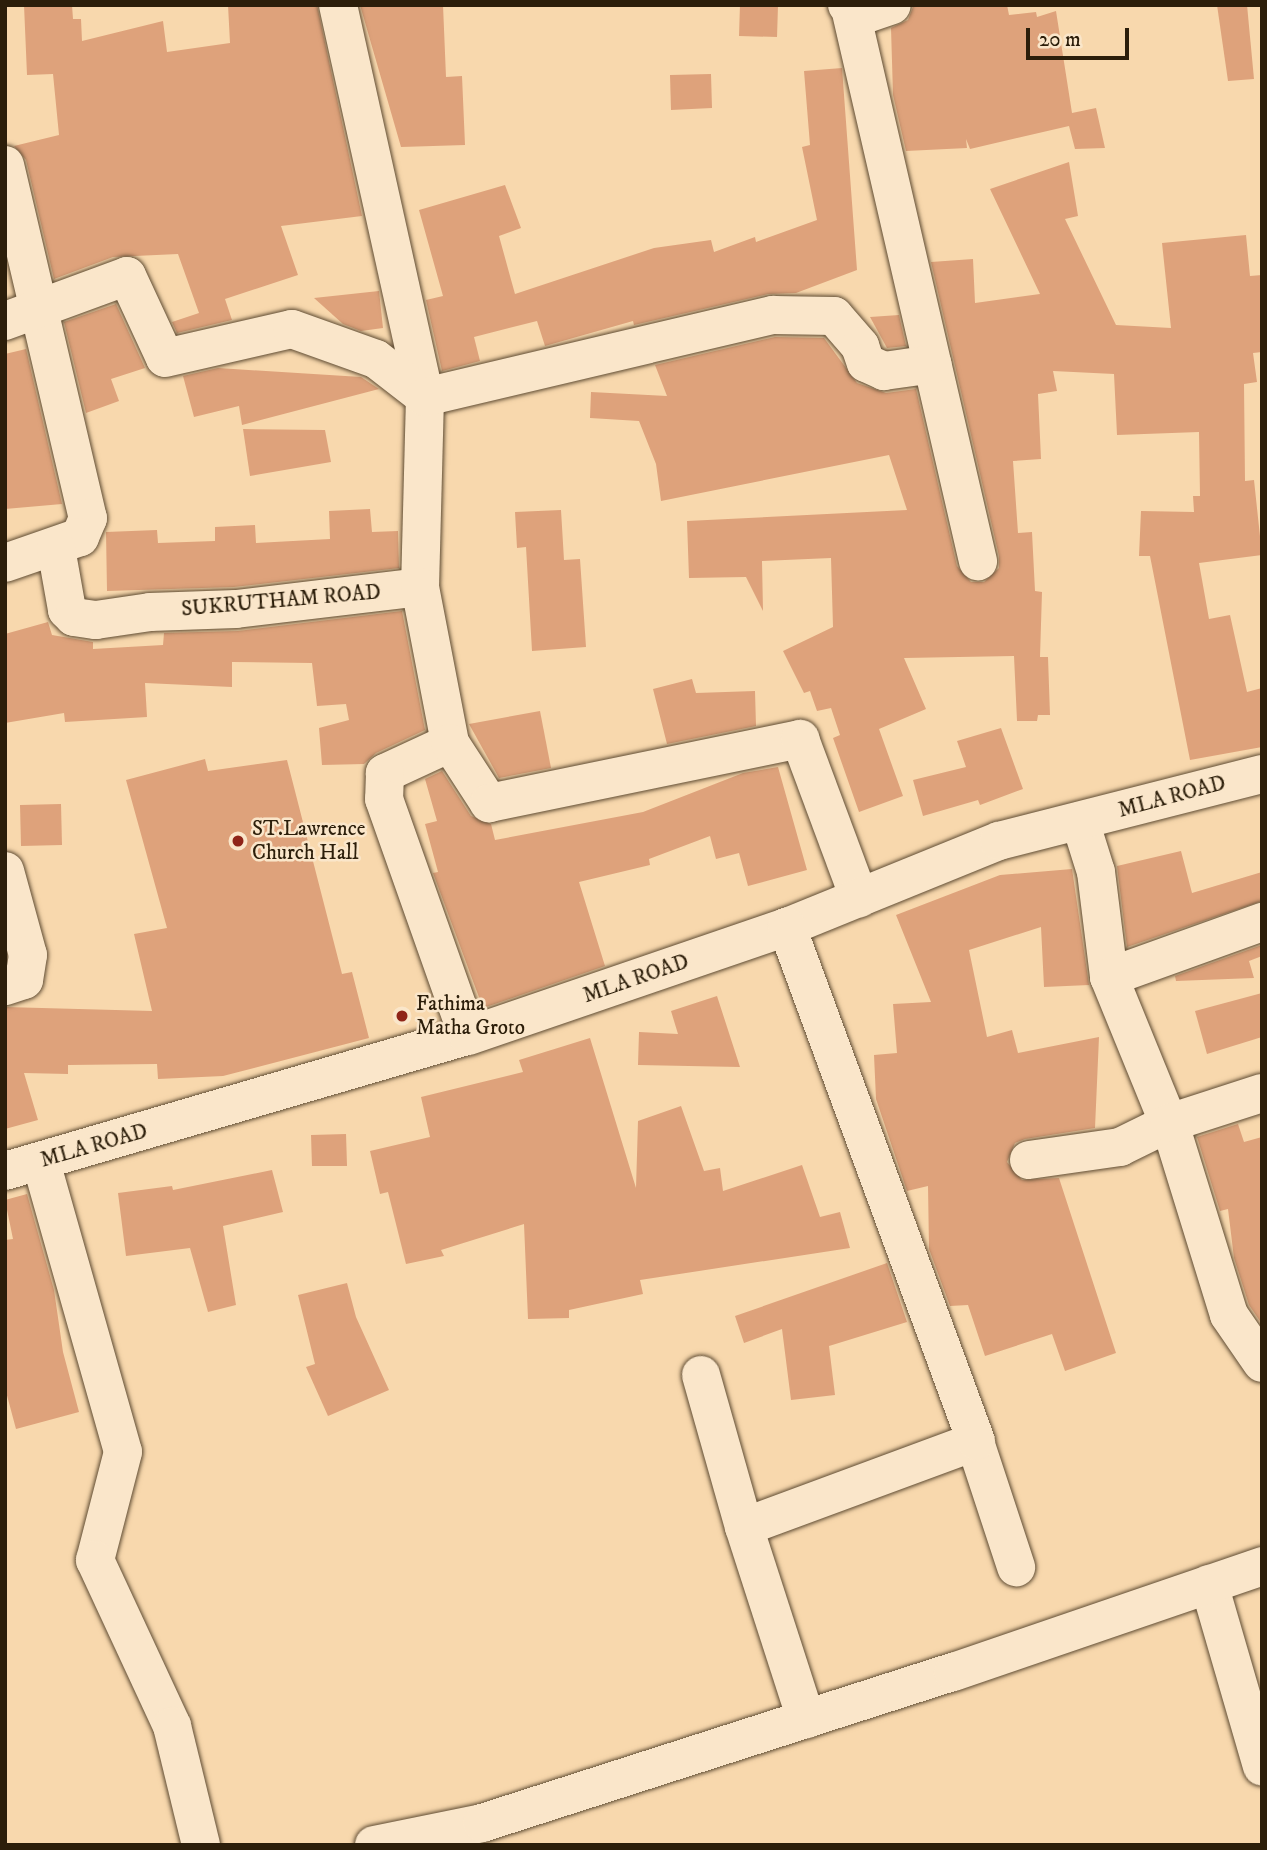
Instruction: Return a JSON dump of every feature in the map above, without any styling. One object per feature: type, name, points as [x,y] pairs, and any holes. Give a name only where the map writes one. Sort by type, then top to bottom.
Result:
[{"type":"street","points":[[338,5],[425,397],[420,587],[450,743],[489,803],[800,739],[859,898]]},
{"type":"street","points":[[892,5],[869,13],[849,7],[978,561]]},
{"type":"street","points":[[5,164],[42,308],[88,518],[80,537],[56,548],[5,563]]},
{"type":"street","points":[[5,321],[127,276],[165,358],[292,329],[376,359],[425,397]]},
{"type":"street","points":[[425,397],[773,315],[834,316],[860,346],[866,363],[884,371],[933,364]]},
{"type":"street","name":"SUKRUTHAM ROAD","points":[[56,548],[67,610],[74,617],[96,620],[150,612],[236,610],[420,587]]},
{"type":"street","points":[[450,743],[385,773],[384,799],[468,1036]]},
{"type":"street","name":"MLA ROAD","points":[[23,1166],[468,1036],[787,927],[999,841],[1262,774]]},
{"type":"street","points":[[1080,821],[1096,872],[1109,977],[1169,1123],[1229,1315],[1262,1363]]},
{"type":"street","points":[[5,871],[28,955],[24,980],[5,986]]},
{"type":"street","points":[[1109,977],[1262,922]]},
{"type":"street","points":[[787,927],[975,1441],[1016,1567]]},
{"type":"street","points":[[1029,1160],[1120,1147],[1169,1123],[1262,1093]]},
{"type":"street","points":[[23,1166],[123,1452],[94,1560],[172,1726],[201,1845]]},
{"type":"street","points":[[701,1375],[744,1527],[806,1719]]},
{"type":"street","points":[[744,1527],[975,1441]]},
{"type":"street","points":[[374,1845],[482,1823],[806,1719],[1262,1566]]},
{"type":"street","points":[[1209,1584],[1262,1766]]},
{"type":"building","points":[[24,5],[72,5],[73,19],[81,19],[82,41],[163,21],[167,52],[230,43],[228,5],[317,5],[362,216],[281,226],[298,275],[225,299],[232,320],[177,333],[172,322],[199,313],[178,254],[113,257],[54,279],[26,160],[14,146],[59,135],[53,74],[27,75]]},
{"type":"building","points":[[360,5],[443,5],[446,77],[462,76],[465,145],[401,147]]},
{"type":"building","points":[[740,5],[778,5],[777,37],[739,36]]},
{"type":"building","points":[[1007,5],[1009,15],[1036,12],[1037,17],[1056,11],[1072,113],[1096,108],[1105,148],[1075,149],[1069,126],[970,149],[966,139],[967,148],[906,151],[893,95],[891,28],[908,20],[913,7]]},
{"type":"building","points":[[1217,5],[1247,5],[1254,79],[1228,81]]},
{"type":"building","points":[[842,68],[857,270],[796,293],[768,294],[634,325],[633,321],[545,346],[537,321],[474,337],[480,361],[442,371],[426,300],[443,296],[419,210],[505,185],[521,228],[499,236],[515,294],[654,248],[711,240],[714,252],[755,237],[756,242],[817,220],[802,147],[810,145],[804,71]]},
{"type":"building","points":[[711,74],[712,108],[671,110],[670,75]]},
{"type":"building","points":[[1069,162],[1078,216],[1065,219],[1116,325],[1171,328],[1162,243],[1246,235],[1250,276],[1262,275],[1262,352],[1253,353],[1257,382],[1244,384],[1245,481],[1254,480],[1262,555],[1199,563],[1209,619],[1230,615],[1247,692],[1262,688],[1262,747],[1190,760],[1150,556],[1139,556],[1141,511],[1194,512],[1193,496],[1200,496],[1199,432],[1117,435],[1114,374],[1053,371],[1057,391],[1038,394],[1041,459],[1013,461],[1018,533],[1032,532],[1035,591],[1042,592],[1040,657],[1048,657],[1050,715],[1038,715],[1037,721],[1017,721],[1014,656],[904,658],[926,709],[879,729],[903,796],[859,812],[833,738],[840,735],[831,708],[817,711],[810,691],[804,693],[783,651],[833,627],[831,558],[762,561],[763,611],[746,577],[689,578],[687,521],[907,510],[889,455],[661,501],[656,464],[639,421],[590,418],[591,392],[667,396],[655,365],[775,337],[824,338],[857,383],[886,393],[916,389],[957,566],[971,582],[984,582],[999,568],[999,556],[931,262],[973,259],[975,303],[1040,294],[990,189]]},
{"type":"building","points":[[379,291],[383,328],[361,331],[343,324],[314,298]]},
{"type":"building","points":[[116,304],[145,368],[111,379],[119,401],[86,413],[64,322]]},
{"type":"building","points":[[899,315],[906,346],[887,348],[870,317]]},
{"type":"building","points":[[26,349],[62,504],[5,509],[5,354]]},
{"type":"building","points":[[218,368],[361,377],[379,389],[242,425],[239,406],[194,417],[183,376]]},
{"type":"building","points":[[243,429],[325,430],[331,462],[250,476]]},
{"type":"building","points":[[370,509],[372,532],[398,531],[399,568],[234,587],[107,591],[106,532],[157,530],[158,543],[215,541],[215,527],[255,525],[256,543],[330,539],[329,511]]},
{"type":"building","points":[[561,510],[564,560],[580,559],[586,647],[532,651],[526,547],[517,548],[515,512]]},
{"type":"building","points":[[402,611],[425,730],[376,753],[364,764],[322,765],[319,728],[349,720],[346,704],[317,706],[312,663],[232,662],[232,687],[145,683],[147,717],[65,722],[64,713],[5,723],[5,634],[48,622],[52,635],[93,642],[93,649],[163,645],[164,633],[238,631]]},
{"type":"building","points":[[692,679],[696,693],[755,691],[756,726],[667,744],[653,689]]},
{"type":"building","points":[[540,711],[551,768],[499,778],[469,724]]},
{"type":"building","points":[[1001,728],[1023,789],[980,805],[978,800],[923,816],[913,780],[966,767],[957,741]]},
{"type":"building","points":[[205,759],[208,771],[287,760],[342,974],[352,972],[369,1038],[223,1076],[158,1079],[157,1064],[68,1065],[68,1074],[24,1073],[38,1120],[5,1129],[5,1007],[152,1011],[134,934],[167,928],[126,780]]},
{"type":"building","points":[[778,767],[807,870],[748,886],[739,853],[716,859],[710,836],[649,859],[650,865],[579,882],[605,966],[483,1008],[433,873],[438,872],[425,824],[437,821],[425,779],[442,771],[471,816],[491,824],[495,840],[643,812],[743,773]]},
{"type":"building","points":[[61,804],[62,845],[21,846],[20,805]]},
{"type":"building","points":[[1181,851],[1192,893],[1262,872],[1262,901],[1127,947],[1117,866]]},
{"type":"building","points":[[1072,869],[1089,985],[1044,987],[1041,927],[969,950],[987,1037],[1012,1030],[1018,1053],[1099,1037],[1095,1128],[1025,1139],[1015,1143],[1007,1162],[1022,1180],[1059,1178],[1116,1353],[1065,1371],[1052,1334],[985,1356],[968,1305],[950,1306],[929,1249],[928,1186],[907,1191],[876,1099],[874,1055],[897,1053],[893,1004],[931,1002],[896,915],[1000,875]]},
{"type":"building","points":[[1262,945],[1262,956],[1249,961],[1254,978],[1176,981],[1175,976]]},
{"type":"building","points":[[1262,993],[1262,1037],[1207,1054],[1195,1011]]},
{"type":"building","points":[[717,996],[740,1067],[638,1065],[639,1032],[678,1034],[671,1011]]},
{"type":"building","points":[[590,1038],[636,1188],[638,1121],[681,1106],[704,1171],[720,1168],[723,1191],[802,1165],[820,1217],[840,1212],[850,1248],[640,1280],[643,1294],[569,1310],[569,1318],[528,1319],[524,1224],[441,1250],[444,1256],[406,1264],[388,1192],[380,1194],[370,1151],[430,1137],[421,1097],[523,1072],[519,1060]]},
{"type":"building","points":[[1238,1124],[1244,1142],[1262,1137],[1262,1324],[1249,1305],[1234,1258],[1228,1209],[1220,1211],[1197,1137]]},
{"type":"building","points":[[346,1134],[347,1166],[312,1166],[311,1135]]},
{"type":"building","points":[[272,1170],[283,1212],[223,1226],[236,1305],[208,1312],[190,1248],[126,1256],[118,1193],[172,1186],[173,1190]]},
{"type":"building","points":[[27,1194],[54,1290],[63,1352],[79,1412],[16,1429],[5,1388],[5,1240],[13,1239],[5,1200]]},
{"type":"building","points":[[887,1263],[907,1322],[829,1346],[835,1395],[791,1400],[782,1329],[744,1343],[735,1316]]},
{"type":"building","points":[[347,1283],[356,1317],[389,1390],[328,1416],[306,1367],[315,1364],[298,1295]]},
{"type":"place","name":"ST.Lawrence Church Hall","points":[[238,841]]},
{"type":"place","name":"Fathima Matha Groto","points":[[402,1016]]}]
